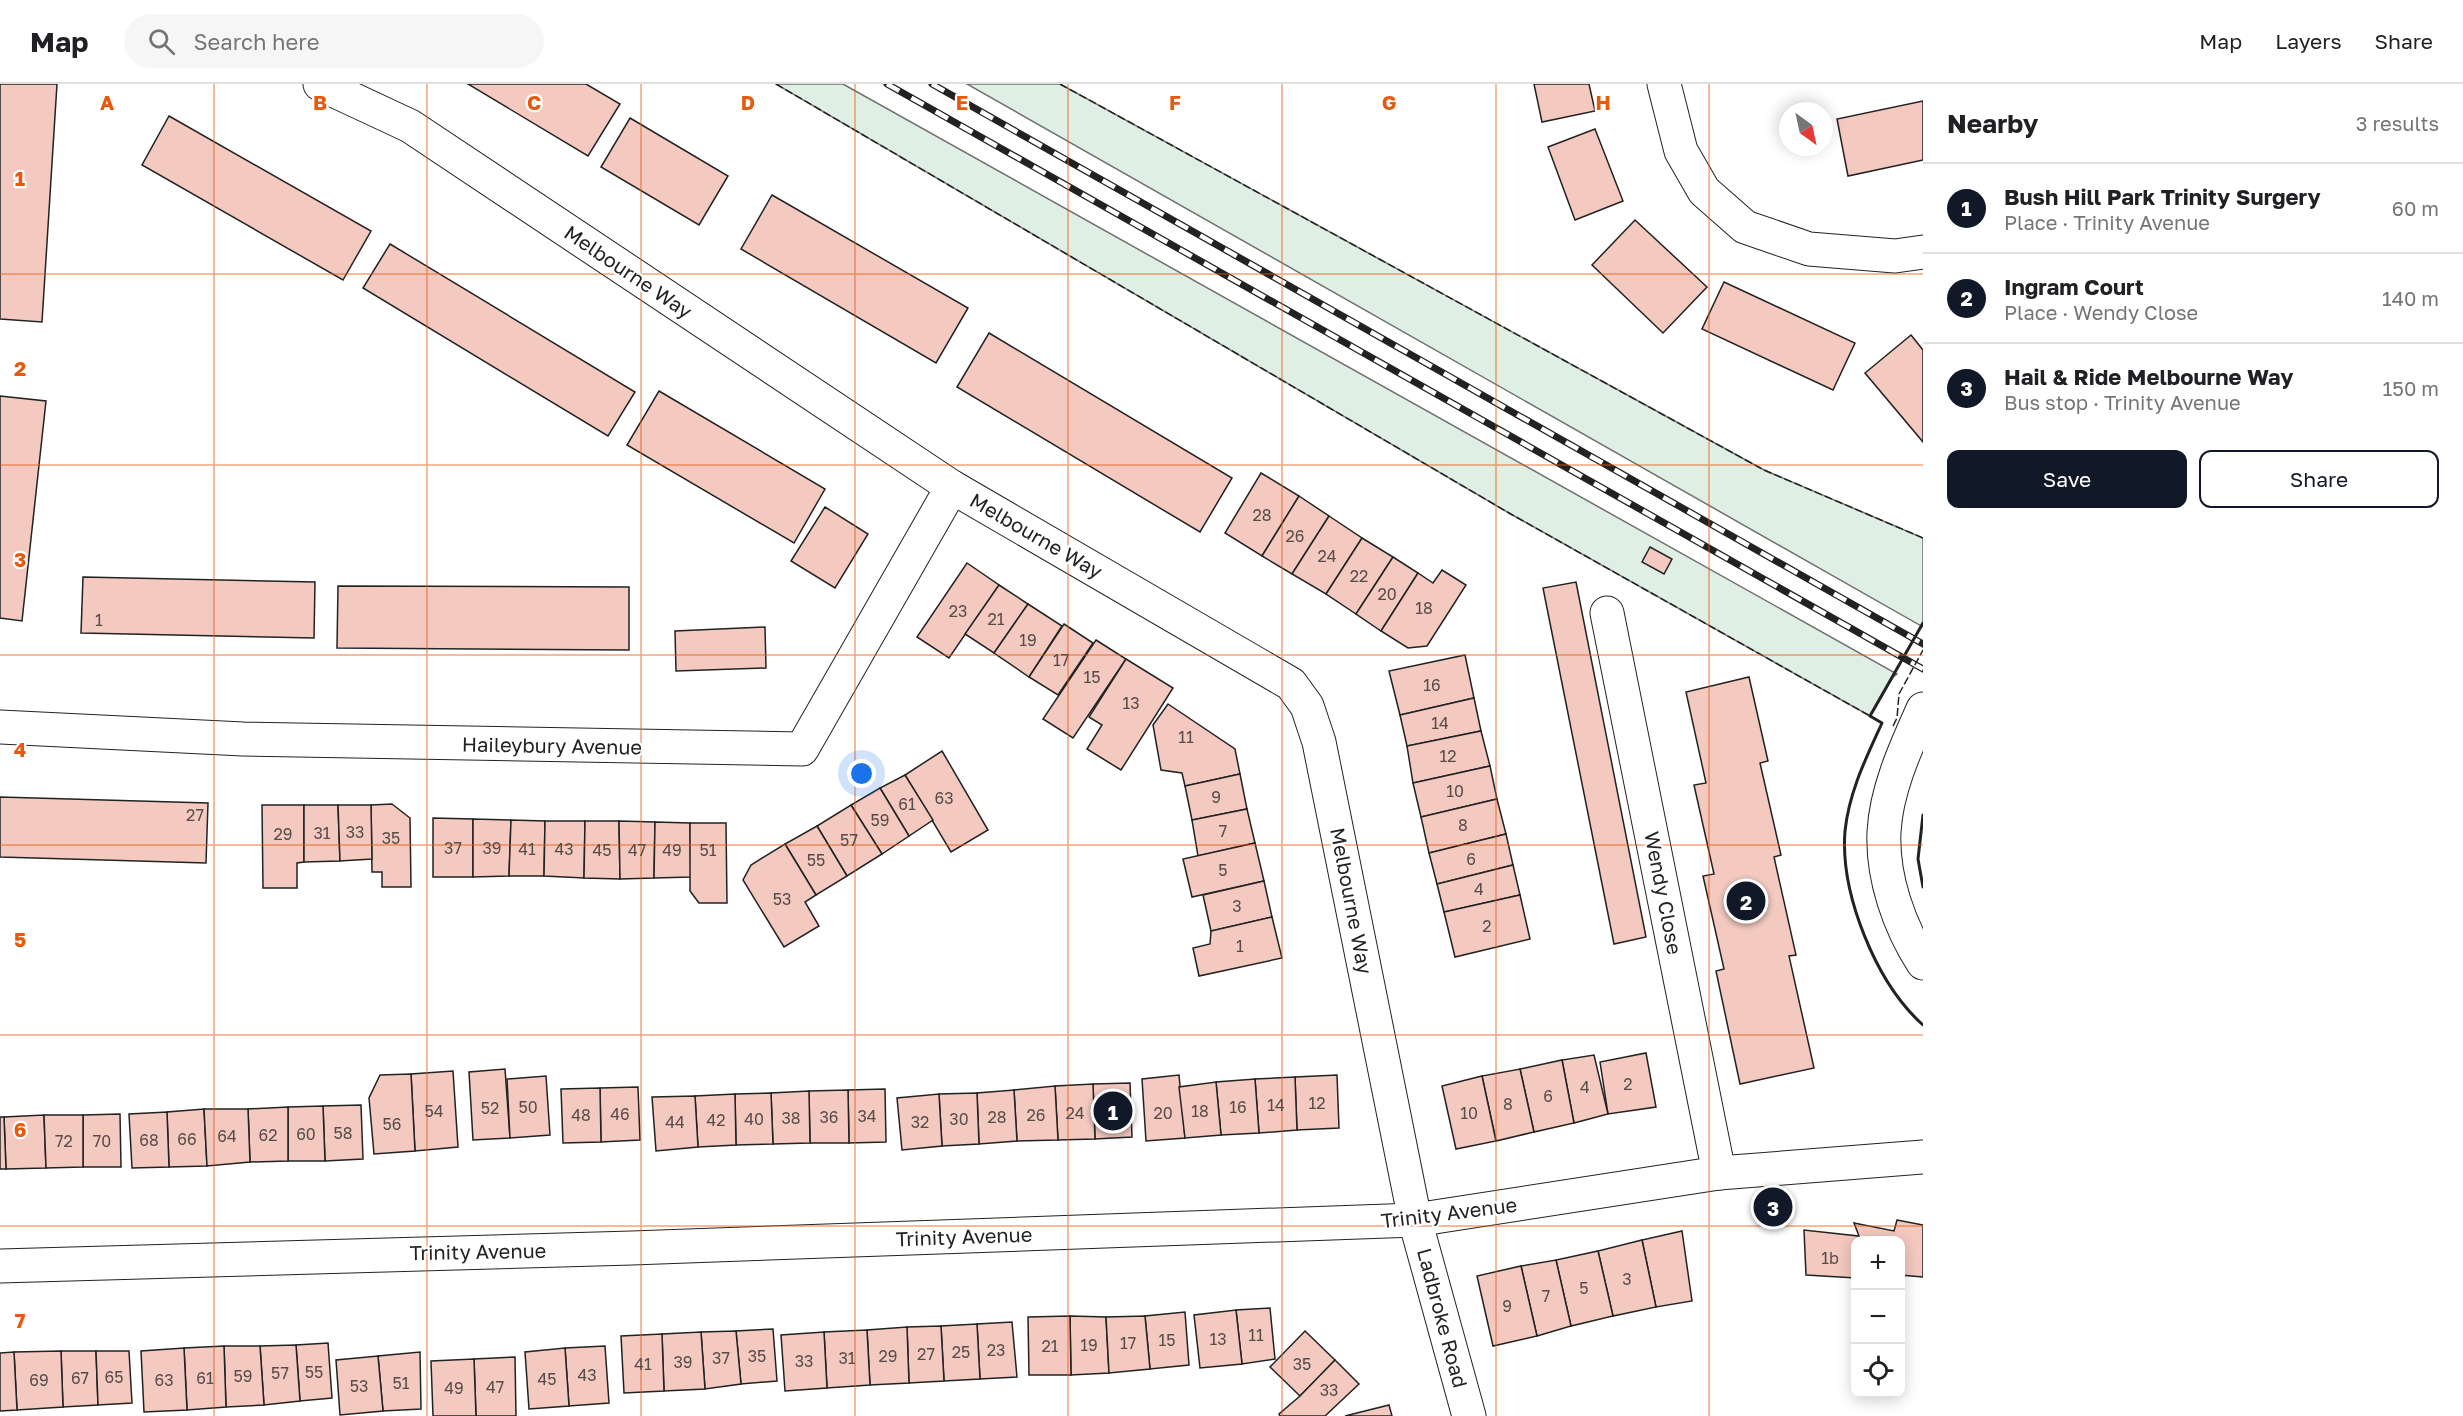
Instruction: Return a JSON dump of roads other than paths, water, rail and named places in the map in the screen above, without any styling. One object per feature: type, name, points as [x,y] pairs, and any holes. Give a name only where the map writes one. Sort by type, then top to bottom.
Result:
[{"type":"street","name":"Melbourne Way","points":[[320,84],[410,126],[952,487],[1291,684],[1307,706],[1319,742],[1415,1220]]},
{"type":"street","points":[[1664,84],[1681,151],[1704,191],[1745,227],[1809,249],[1895,256],[1923,252]]},
{"type":"street","name":"Haileybury Avenue","points":[[0,727],[243,739],[802,749],[952,487]]},
{"type":"street","name":"Wendy Close","points":[[1607,613],[1719,1173]]},
{"type":"street","points":[[1923,709],[1908,743],[1892,791],[1884,832],[1886,866],[1896,907],[1911,945],[1923,963]]},
{"type":"street","name":"Trinity Avenue","points":[[0,1266],[655,1247],[1415,1220],[1719,1173],[1923,1158]]},
{"type":"street","name":"Ladbroke Road","points":[[1415,1220],[1469,1416]]},
{"type":"railway","points":[[887,84],[1923,669]]},
{"type":"railway","points":[[932,84],[1923,644]]},
{"type":"place","name":"Ingram Court","points":[[1746,901]]},
{"type":"place","name":"Bush Hill Park Trinity Surgery","points":[[1113,1111]]},
{"type":"place","name":"Hail & Ride Melbourne Way","points":[[1773,1207]]}]
